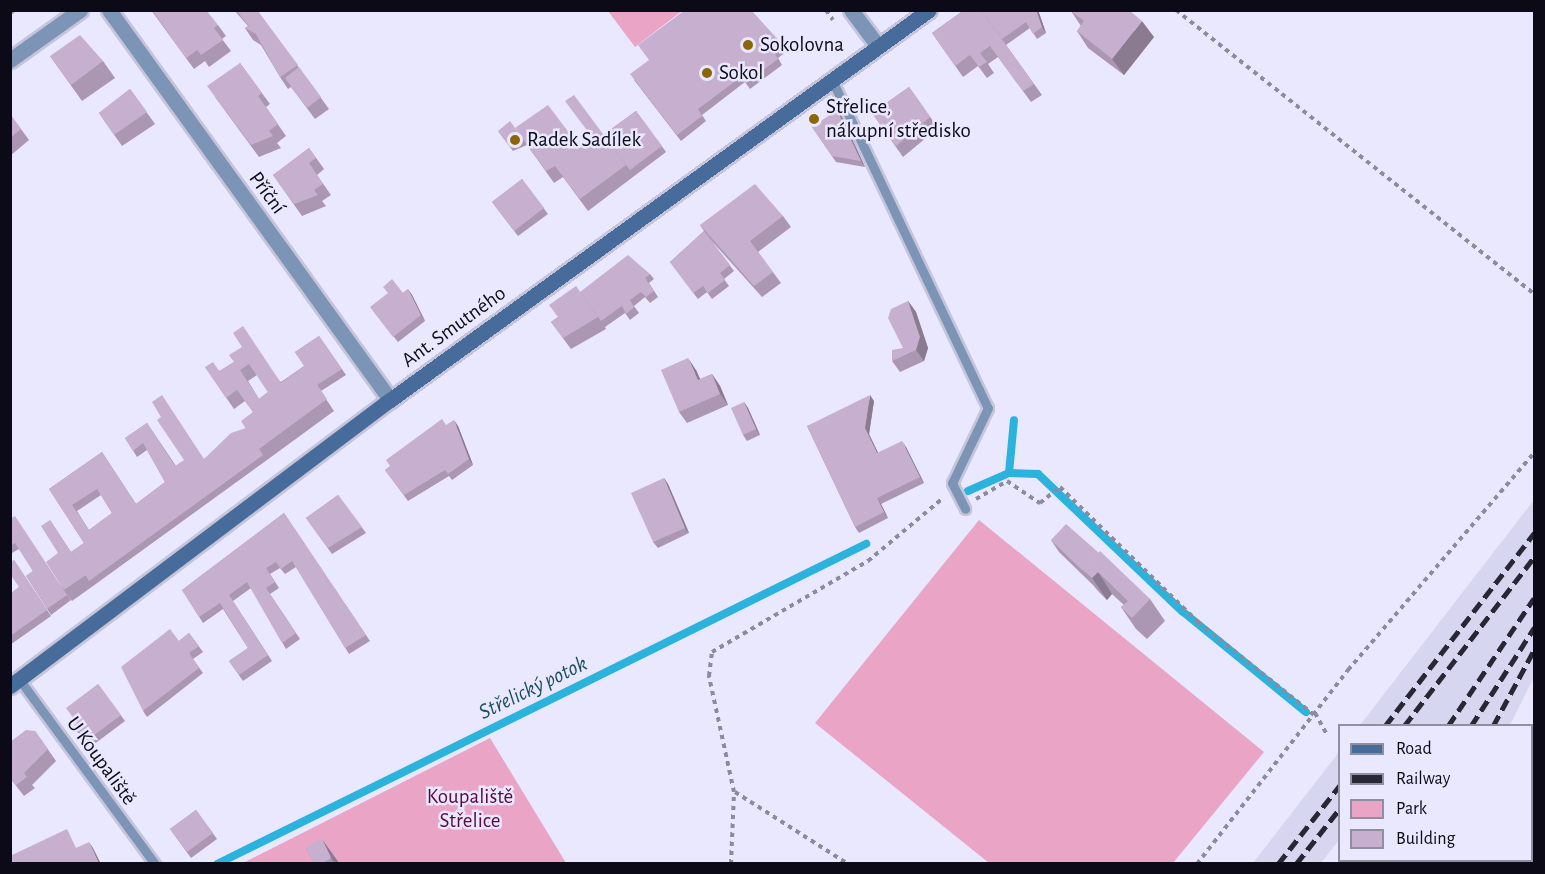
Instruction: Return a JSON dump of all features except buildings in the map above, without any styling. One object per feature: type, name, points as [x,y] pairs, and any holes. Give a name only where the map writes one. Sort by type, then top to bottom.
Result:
[{"type":"street","points":[[10,60],[80,10]]},
{"type":"street","name":"Příční","points":[[109,10],[390,400]]},
{"type":"street","points":[[851,10],[878,46]]},
{"type":"street","name":"Ant. Smutného","points":[[15,682],[390,400],[928,10]]},
{"type":"lane","points":[[832,80],[988,408],[952,483],[965,508]]},
{"type":"lane","name":"U Koupaliště","points":[[15,682],[155,864]]},
{"type":"path","points":[[1176,10],[1534,294]]},
{"type":"path","points":[[1197,864],[1314,714],[1534,453]]},
{"type":"path","points":[[965,508],[1007,481],[1044,500],[1058,489],[1198,622],[1314,714],[1328,735]]},
{"type":"path","points":[[731,864],[734,792],[709,676],[712,652],[868,561],[956,491]]},
{"type":"path","points":[[734,792],[848,864]]},
{"type":"shaded area","points":[[1534,500],[1534,677],[1510,724],[1361,724]]},
{"type":"shaded area","points":[[1338,753],[1338,841],[1321,863],[1253,863]]},
{"type":"green space","points":[[608,11],[682,11],[635,47]]},
{"type":"green space","points":[[979,520],[1264,752],[1173,863],[989,863],[815,723]]},
{"type":"green space","name":"Koupaliště Střelice","points":[[490,738],[566,863],[241,864]]},
{"type":"waterway","name":"Střelický potok","points":[[968,491],[1009,473],[1014,420]]},
{"type":"waterway","points":[[1009,473],[1038,474],[1182,611],[1306,712]]},
{"type":"waterway","name":"Střelický potok","points":[[217,864],[866,544]]},
{"type":"railway","points":[[1387,724],[1534,533]]},
{"type":"railway","points":[[1406,724],[1534,557]]},
{"type":"railway","points":[[1449,724],[1534,598]]},
{"type":"railway","points":[[1472,724],[1534,628]]},
{"type":"railway","points":[[1494,724],[1534,650]]},
{"type":"railway","points":[[1278,864],[1338,788]]},
{"type":"railway","points":[[1296,864],[1338,811]]},
{"type":"place","name":"Sokolovna","points":[[748,45]]},
{"type":"place","name":"Sokol","points":[[707,73]]},
{"type":"place","name":"Střelice, nákupní středisko","points":[[814,119]]},
{"type":"place","name":"Radek Sadílek","points":[[515,140]]}]
